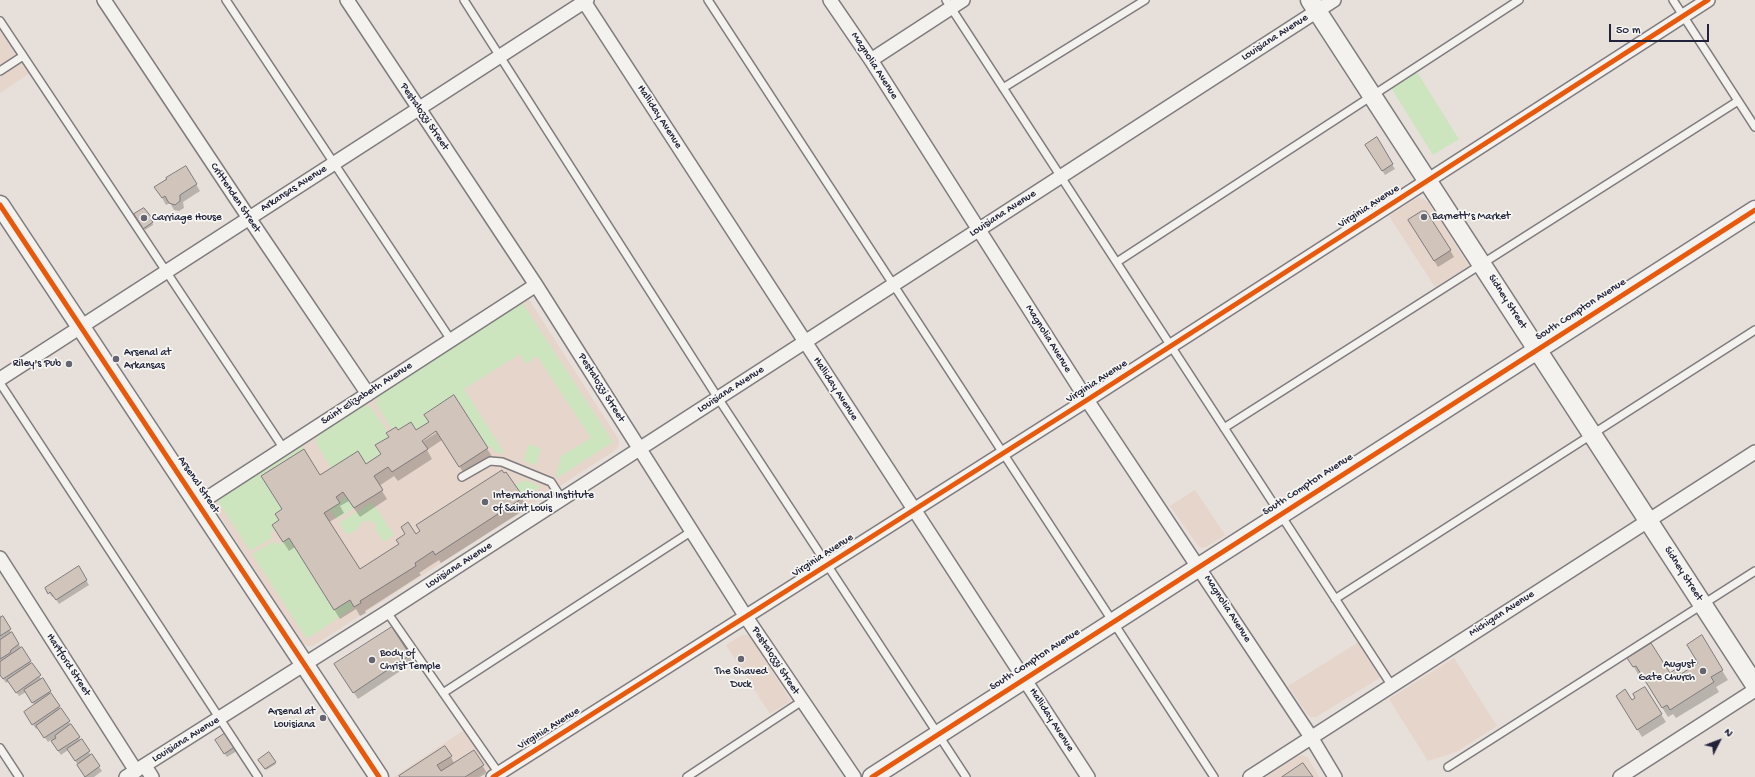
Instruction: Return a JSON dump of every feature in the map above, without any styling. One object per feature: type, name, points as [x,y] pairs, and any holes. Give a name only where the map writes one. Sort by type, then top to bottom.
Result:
[{"type":"main road","name":"Sidney Street","points":[[1314,5],[1755,685]]},
{"type":"main road","name":"Arsenal Street","points":[[0,205],[379,777]]},
{"type":"main road","name":"South Compton Avenue","points":[[872,777],[1755,210]]},
{"type":"street","name":"Crittenden Street","points":[[104,0],[368,394]]},
{"type":"street","name":"Pestalozzi Street","points":[[347,0],[536,285],[746,617],[854,777]]},
{"type":"street","name":"Magnolia Avenue","points":[[830,0],[871,60],[1087,400],[1311,737],[1335,777]]},
{"type":"street","points":[[871,60],[949,4],[963,0]]},
{"type":"street","name":"Louisiana Avenue","points":[[136,771],[387,612],[979,230],[1314,5],[1334,0]]},
{"type":"street","name":"Virginia Avenue","points":[[497,776],[1003,454],[1708,0]]},
{"type":"street","name":"Arkansas Avenue","points":[[0,379],[585,1]]},
{"type":"street","name":"Halliday Avenue","points":[[585,1],[1088,777]]},
{"type":"street","name":"Saint Elizabeth Avenue","points":[[198,504],[536,285]]},
{"type":"street","name":"Michigan Avenue","points":[[1250,777],[1755,452]]},
{"type":"street","name":"Hartford Street","points":[[0,558],[136,771],[152,777]]},
{"type":"street","points":[[1620,777],[1755,690]]},
{"type":"lane","points":[[226,0],[451,340]]},
{"type":"lane","points":[[464,0],[718,398],[966,777]]},
{"type":"lane","points":[[708,0],[1214,777]]},
{"type":"lane","points":[[1003,88],[1144,0]]},
{"type":"lane","points":[[1117,262],[1519,0]]},
{"type":"lane","points":[[1673,0],[1755,127]]},
{"type":"lane","points":[[949,4],[1392,686]]},
{"type":"lane","points":[[1,26],[23,56],[284,449]]},
{"type":"lane","points":[[0,71],[23,56]]},
{"type":"lane","points":[[1224,428],[1738,101]]},
{"type":"lane","points":[[1336,599],[1755,330]]},
{"type":"lane","points":[[0,383],[258,777]]},
{"type":"lane","points":[[462,477],[490,461],[502,462],[551,482],[562,499]]},
{"type":"lane","points":[[443,693],[692,531]]},
{"type":"lane","points":[[1448,767],[1755,571]]},
{"type":"lane","points":[[387,612],[443,693],[497,776]]},
{"type":"lane","points":[[687,777],[802,701]]},
{"type":"lane","points":[[0,748],[19,777]]},
{"type":"shaded area","points":[[0,27],[30,73],[0,93]]},
{"type":"shaded area","points":[[1417,198],[1422,198],[1428,202],[1469,266],[1435,287],[1389,216]]},
{"type":"shaded area","points":[[528,298],[619,440],[619,446],[614,451],[313,646],[307,646],[301,643],[211,502]]},
{"type":"shaded area","points":[[1195,490],[1225,535],[1206,547],[1201,548],[1170,506]]},
{"type":"shaded area","points":[[742,635],[747,635],[752,639],[791,701],[770,714],[726,645]]},
{"type":"shaded area","points":[[1359,642],[1381,677],[1316,717],[1311,717],[1307,714],[1288,686]]},
{"type":"shaded area","points":[[1454,658],[1497,726],[1456,752],[1428,761],[1389,699]]},
{"type":"shaded area","points":[[464,730],[489,769],[477,777],[394,777]]},
{"type":"shaded area","points":[[1303,755],[1308,758],[1319,777],[1266,777],[1296,757]]},
{"type":"green space","points":[[1417,72],[1459,139],[1433,155],[1391,88]]},
{"type":"green space","points":[[522,302],[613,442],[557,478],[556,475],[561,456],[591,438],[537,356],[526,364],[520,354],[464,389],[504,452],[501,454],[494,451],[492,446],[488,448],[455,395],[424,415],[429,422],[416,430],[411,422],[398,430],[396,427],[392,429],[375,403],[379,400],[375,396]]},
{"type":"green space","points":[[364,403],[367,407],[370,406],[388,432],[386,433],[389,437],[375,445],[381,454],[366,464],[358,451],[331,468],[316,443],[318,434]]},
{"type":"green space","points":[[529,444],[541,449],[536,465],[523,461]]},
{"type":"green space","points":[[298,446],[301,446],[304,449],[262,475],[282,509],[275,514],[279,520],[272,525],[275,530],[270,533],[272,538],[250,551],[216,498]]},
{"type":"green space","points":[[522,481],[528,481],[541,487],[521,499],[519,497],[522,495],[515,485]]},
{"type":"green space","points":[[346,496],[354,508],[337,519],[329,510]]},
{"type":"green space","points":[[372,502],[394,535],[384,542],[376,531],[376,525],[372,521],[363,521],[358,528],[348,535],[339,523]]},
{"type":"green space","points":[[289,538],[334,610],[350,600],[354,607],[307,639],[252,554],[274,541],[278,545]]},
{"type":"building","points":[[1377,137],[1393,164],[1382,171],[1365,145]]},
{"type":"building","points":[[186,166],[197,184],[180,195],[180,201],[175,205],[169,203],[165,196],[162,198],[154,187]]},
{"type":"building","name":"Carriage House","points":[[144,208],[153,219],[151,220],[153,222],[143,229],[134,214]]},
{"type":"building","points":[[1422,211],[1426,211],[1451,250],[1434,261],[1408,220]]},
{"type":"building","name":"International Institute of Saint Louis","points":[[454,395],[488,448],[459,467],[436,431],[422,441],[428,449],[392,472],[388,467],[374,476],[383,490],[354,508],[343,492],[336,497],[340,503],[324,513],[360,569],[399,544],[396,540],[405,534],[401,527],[408,522],[416,534],[420,531],[416,525],[502,470],[504,473],[506,472],[522,495],[519,497],[521,499],[435,555],[433,551],[415,563],[416,566],[360,601],[361,603],[354,607],[350,600],[334,610],[289,538],[283,542],[272,525],[279,520],[275,514],[282,509],[261,476],[304,449],[320,475],[358,451],[366,464],[381,454],[375,445],[389,437],[386,433],[396,427],[398,430],[411,422],[416,430],[429,422],[424,415]]},
{"type":"building","points":[[79,566],[87,580],[56,600],[50,592],[48,594],[45,588]]},
{"type":"building","points":[[3,616],[11,629],[0,636],[0,618]]},
{"type":"building","name":"Body of Christ Temple","points":[[392,627],[410,655],[353,693],[334,664]]},
{"type":"building","points":[[12,632],[19,644],[11,650],[10,653],[0,659],[0,640]]},
{"type":"building","name":"August Gate Church","points":[[1702,635],[1723,670],[1711,677],[1714,682],[1670,710],[1667,705],[1662,708],[1636,666],[1633,667],[1627,658],[1651,643],[1670,673],[1677,668],[1681,674],[1698,663],[1687,645]]},
{"type":"building","points":[[22,647],[31,661],[3,679],[0,675],[0,662]]},
{"type":"building","points":[[32,663],[41,675],[16,693],[7,680]]},
{"type":"building","points":[[43,678],[51,691],[32,703],[24,690]]},
{"type":"building","points":[[1645,687],[1662,714],[1637,730],[1616,696],[1625,689],[1632,700],[1635,698],[1633,694]]},
{"type":"building","points":[[51,693],[60,706],[32,725],[24,712]]},
{"type":"building","points":[[61,708],[70,721],[44,738],[36,726]]},
{"type":"building","points":[[71,724],[80,737],[58,751],[51,741],[56,738],[55,736]]},
{"type":"building","points":[[227,732],[236,746],[224,754],[215,740]]},
{"type":"building","points":[[82,739],[90,751],[75,761],[67,749]]},
{"type":"building","points":[[445,746],[452,756],[437,765],[441,771],[474,750],[484,765],[465,777],[399,776]]},
{"type":"building","points":[[269,752],[276,762],[265,769],[258,760]]},
{"type":"building","points":[[92,754],[100,766],[85,777],[77,765]]},
{"type":"building","points":[[1303,763],[1313,777],[1282,777]]},
{"type":"cycle path","points":[[493,777],[1087,400],[1708,0]]},
{"type":"cycle path","points":[[0,205],[379,777]]},
{"type":"cycle path","points":[[872,777],[1755,210]]},
{"type":"place","name":"Barnett’s Market","points":[[1424,217]]},
{"type":"place","name":"Carriage House","points":[[144,218]]},
{"type":"place","name":"Arsenal at Arkansas","points":[[116,359]]},
{"type":"place","name":"Riley's Pub","points":[[69,364]]},
{"type":"place","name":"International Institute of Saint Louis","points":[[485,502]]},
{"type":"place","name":"The Shaved Duck","points":[[741,659]]},
{"type":"place","name":"Body of Christ Temple","points":[[372,660]]},
{"type":"place","name":"August Gate Church","points":[[1703,671]]},
{"type":"place","name":"Arsenal at Louisiana","points":[[323,718]]}]
